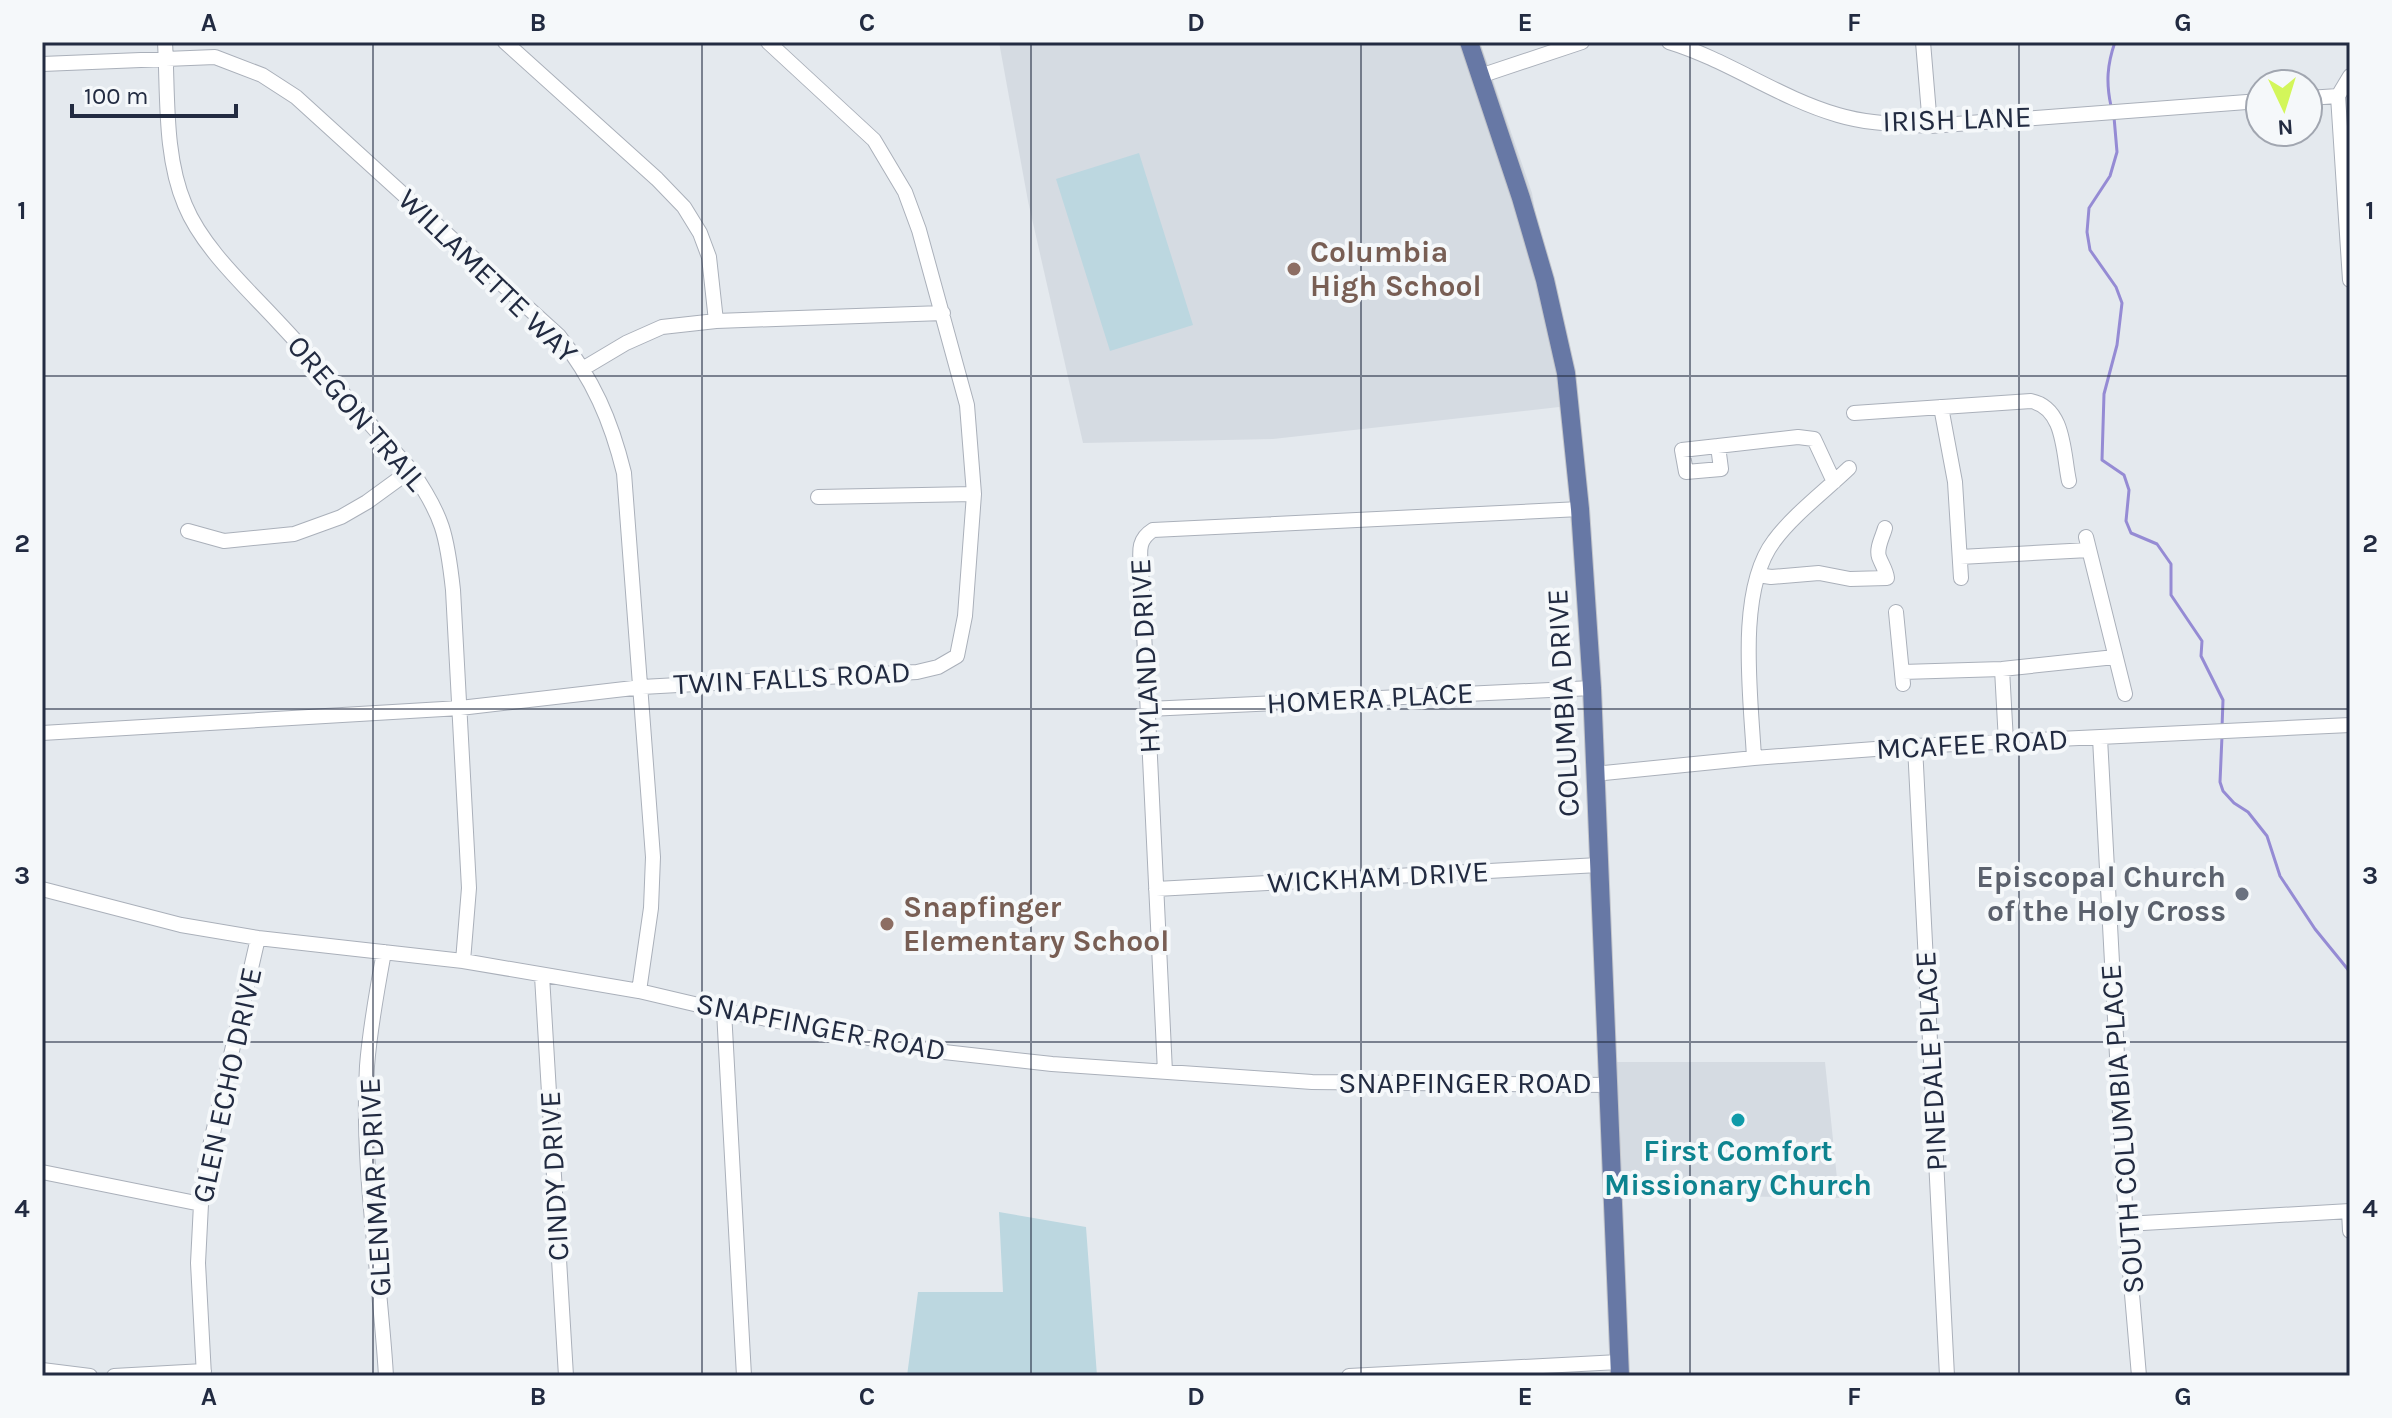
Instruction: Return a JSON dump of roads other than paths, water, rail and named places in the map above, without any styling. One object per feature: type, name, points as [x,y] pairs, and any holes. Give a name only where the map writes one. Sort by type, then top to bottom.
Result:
[{"type":"main road","name":"COLUMBIA DRIVE","points":[[1469,42],[1521,198],[1545,280],[1566,373],[1580,509],[1592,688],[1620,1369]]},
{"type":"street","points":[[505,42],[684,207],[700,233],[709,257],[716,321]]},
{"type":"street","name":"TWIN FALLS ROAD","points":[[42,733],[460,708],[642,687],[917,672],[938,667],[957,656],[963,633],[974,494],[967,405],[919,230],[905,192],[874,140],[768,42]]},
{"type":"street","points":[[1480,76],[1582,42]]},
{"type":"street","name":"IRISH LANE","points":[[1669,42],[1700,51],[1835,114],[1861,121],[1930,126],[2244,102]]},
{"type":"street","points":[[1923,42],[1930,126]]},
{"type":"street","name":"WILLAMETTE WAY","points":[[42,64],[166,49],[215,57],[262,75],[296,97],[559,336],[584,368],[615,435],[624,473],[653,857],[651,908],[639,991]]},
{"type":"street","name":"OREGON TRAIL","points":[[166,49],[170,134],[176,179],[184,205],[196,228],[411,470],[434,503],[445,534],[453,590],[469,888],[463,961]]},
{"type":"street","points":[[2350,76],[2338,96],[2350,280]]},
{"type":"street","points":[[2324,97],[2338,96]]},
{"type":"street","points":[[584,368],[626,343],[662,327],[716,321],[943,313]]},
{"type":"street","points":[[1854,413],[2031,401],[2043,404],[2056,417],[2069,481]]},
{"type":"street","points":[[1941,407],[1955,482],[1961,578]]},
{"type":"street","points":[[1718,446],[1798,437],[1814,439],[1834,482]]},
{"type":"street","points":[[1754,758],[1749,653],[1750,620],[1759,566],[1775,540],[1849,468]]},
{"type":"street","points":[[188,531],[224,541],[294,534],[341,517],[411,470]]},
{"type":"street","points":[[818,497],[974,494]]},
{"type":"street","name":"HYLAND DRIVE","points":[[1165,1072],[1140,543],[1145,535],[1153,530],[1580,509]]},
{"type":"street","points":[[1758,575],[1771,577],[1819,573],[1850,579],[1887,578],[1885,566],[1879,557],[1885,528]]},
{"type":"street","points":[[1960,557],[2087,544],[2125,694]]},
{"type":"street","points":[[1896,612],[1902,678],[2115,657]]},
{"type":"street","points":[[2002,669],[2006,742]]},
{"type":"street","name":"HOMERA PLACE","points":[[1148,709],[1592,688]]},
{"type":"street","name":"MCAFEE ROAD","points":[[1594,774],[1915,746],[2350,725]]},
{"type":"street","name":"SOUTH COLUMBIA PLACE","points":[[2100,738],[2126,1224],[2139,1376]]},
{"type":"street","name":"PINEDALE PLACE","points":[[1915,746],[1947,1376]]},
{"type":"street","name":"WICKHAM DRIVE","points":[[1156,889],[1599,865]]},
{"type":"street","name":"SNAPFINGER ROAD","points":[[42,889],[181,925],[258,938],[463,961],[639,991],[724,1011],[944,1052],[1052,1064],[1312,1082],[1609,1085]]},
{"type":"street","name":"GLEN ECHO DRIVE","points":[[204,1373],[198,1263],[201,1204],[210,1144],[258,938]]},
{"type":"street","name":"GLENMAR DRIVE","points":[[384,952],[367,1068],[367,1141],[386,1376]]},
{"type":"street","name":"CINDY DRIVE","points":[[542,976],[566,1376]]},
{"type":"street","points":[[724,1011],[744,1376]]},
{"type":"street","points":[[42,1172],[201,1204]]},
{"type":"street","points":[[2126,1224],[2349,1211],[2350,1231]]},
{"type":"street","points":[[1349,1376],[1620,1369]]},
{"type":"street","points":[[42,1370],[90,1376]]},
{"type":"street","points":[[114,1376],[204,1373]]},
{"type":"waterway","points":[[2111,106],[2108,74],[2115,42]]},
{"type":"waterway","points":[[2114,117],[2117,152],[2110,176],[2089,208],[2087,232],[2090,250],[2116,287],[2122,303],[2117,345],[2104,394],[2102,460],[2124,475],[2129,490],[2126,521],[2131,533],[2157,544],[2171,564],[2171,595],[2202,641],[2201,656],[2223,700],[2222,728]]},
{"type":"waterway","points":[[2222,736],[2220,782],[2223,791],[2248,812],[2267,836],[2280,876],[2315,929],[2350,972]]},
{"type":"place","name":"Columbia High School","points":[[1294,269]]},
{"type":"place","name":"Episcopal Church of the Holy Cross","points":[[2242,894]]},
{"type":"place","name":"Snapfinger Elementary School","points":[[887,924]]},
{"type":"place","name":"First Comfort Missionary Church","points":[[1738,1120]]}]
